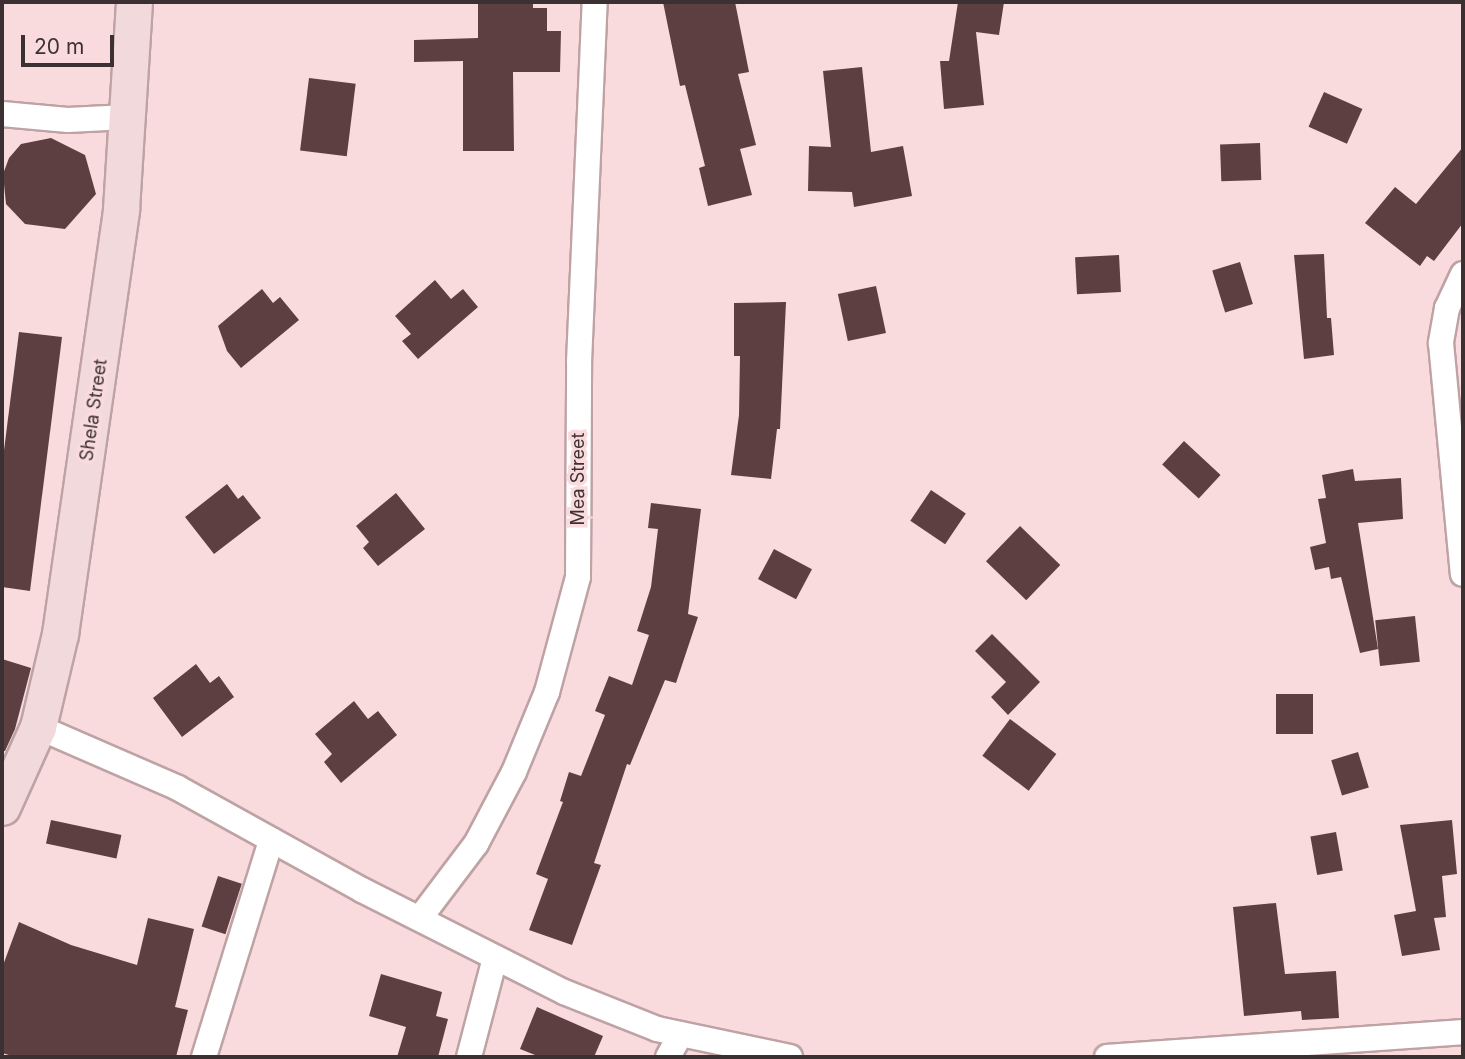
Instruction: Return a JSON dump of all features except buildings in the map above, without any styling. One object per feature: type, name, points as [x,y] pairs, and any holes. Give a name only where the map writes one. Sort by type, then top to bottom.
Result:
[{"type":"main road","name":"Shela Street","points":[[2,807],[38,727],[60,634],[91,433],[121,209],[134,2]]},
{"type":"street","name":"Mea Street","points":[[420,918],[476,844],[514,772],[547,692],[578,577],[579,362],[596,2]]},
{"type":"street","points":[[2,114],[68,120],[127,117]]},
{"type":"street","points":[[1463,274],[1447,308],[1441,343],[1463,574]]},
{"type":"street","points":[[38,727],[178,788],[362,890],[564,992],[669,1031],[790,1057]]},
{"type":"street","points":[[204,1057],[271,840]]},
{"type":"street","points":[[469,1057],[495,958]]},
{"type":"street","points":[[668,1057],[669,1031]]},
{"type":"street","points":[[1107,1057],[1463,1032]]}]
